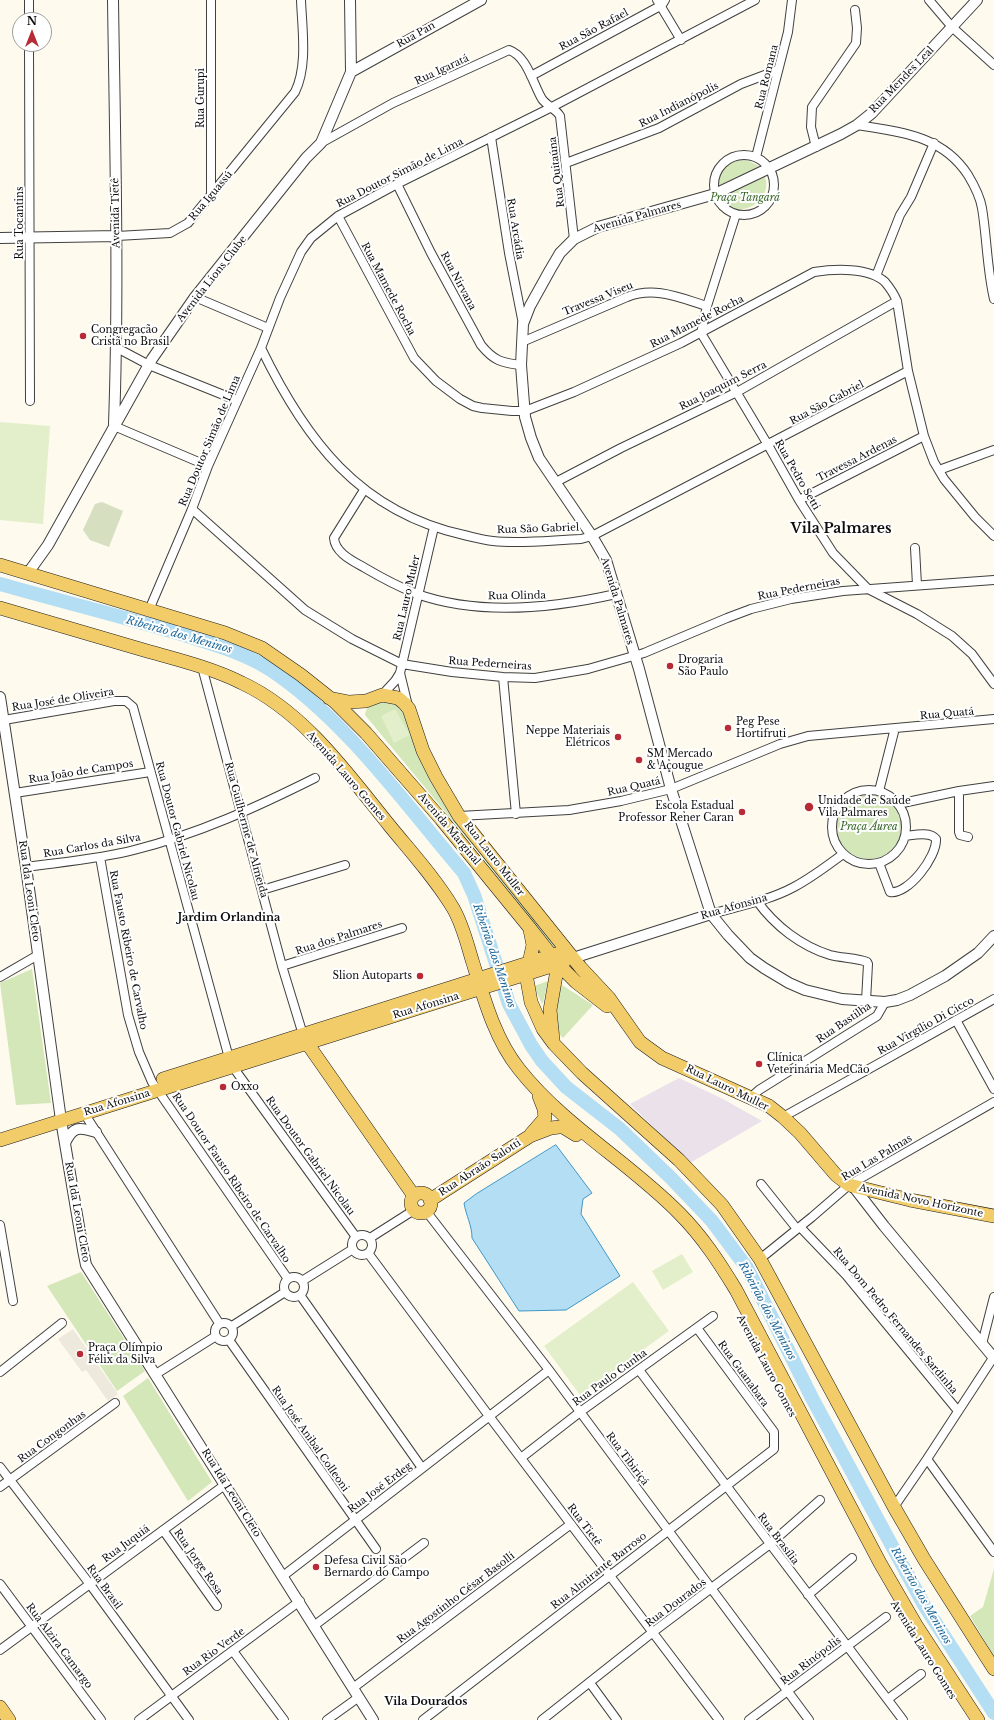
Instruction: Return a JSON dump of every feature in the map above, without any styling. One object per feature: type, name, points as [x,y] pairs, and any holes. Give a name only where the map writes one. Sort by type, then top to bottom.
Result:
[{"type":"main road","points":[[0,564],[225,633],[262,648],[301,675],[329,698],[349,702],[366,700],[382,695],[398,698],[409,709]]},
{"type":"main road","name":"Avenida Lauro Gomes","points":[[0,608],[202,667],[244,683],[269,698],[294,718],[328,752],[437,882],[455,911],[484,982],[505,1047],[512,1060],[535,1089],[569,1122],[670,1205],[697,1233],[716,1258],[736,1290],[895,1591],[978,1720]]},
{"type":"main road","name":"Avenida Marginal","points":[[329,698],[366,733],[441,819],[555,960]]},
{"type":"main road","name":"Avenida Marginal","points":[[366,700],[362,707],[360,717],[366,733]]},
{"type":"main road","name":"Rua Lauro Muller","points":[[409,709],[423,751],[459,816],[570,954],[609,998],[640,1042],[662,1058],[769,1106],[800,1133],[836,1175],[851,1185]]},
{"type":"main road","points":[[529,927],[533,945],[521,971],[535,1012],[543,1028],[554,1044],[582,1073],[679,1160],[722,1205],[760,1258],[894,1507],[924,1559],[994,1669]]},
{"type":"main road","name":"Rua Afonsina","points":[[0,1140],[61,1116],[521,971],[570,954]]},
{"type":"main road","points":[[554,1044],[550,1010],[555,960]]},
{"type":"main road","name":"Rua Lauro Muller","points":[[555,960],[576,982],[601,1000],[633,1033]]},
{"type":"main road","name":"Rua Guilherme de Almeida","points":[[304,1039],[414,1196],[423,1193],[423,1207]]},
{"type":"main road","name":"Rua Afonsina","points":[[0,1131],[61,1116],[84,1113],[155,1086]]},
{"type":"main road","name":"Avenida Lauro Gomes","points":[[530,1136],[544,1120],[545,1115],[544,1109],[535,1089]]},
{"type":"main road","name":"Avenida Lauro Gomes","points":[[530,1136],[550,1128],[559,1127],[563,1127],[574,1134],[663,1209],[681,1227],[704,1256],[728,1294],[892,1602],[967,1720]]},
{"type":"main road","name":"Rua Abraão Salotti","points":[[423,1207],[530,1136]]},
{"type":"main road","name":"Avenida Novo Horizonte","points":[[851,1185],[910,1200],[994,1216]]},
{"type":"main road","points":[[0,1708],[9,1720]]},
{"type":"street","points":[[29,0],[29,12]]},
{"type":"street","name":"Avenida Tietê","points":[[113,0],[117,236],[117,348],[114,426]]},
{"type":"street","name":"Rua Gurupi","points":[[211,0],[211,196]]},
{"type":"street","name":"Rua Iguassú","points":[[0,238],[159,234],[179,229],[188,223],[295,92],[299,84],[302,64],[301,0]]},
{"type":"street","points":[[350,0],[351,72]]},
{"type":"street","name":"Rua Pan","points":[[351,72],[481,0]]},
{"type":"street","name":"Rua Doutor Simão de Lima","points":[[149,610],[236,400],[261,348],[282,291],[301,252],[311,238],[338,216],[397,184],[550,108],[755,0]]},
{"type":"street","name":"Rua Romana","points":[[756,157],[788,32],[792,0]]},
{"type":"street","points":[[929,0],[952,28],[994,64]]},
{"type":"street","name":"Rua Mendes Leal","points":[[816,147],[857,125],[872,113],[977,0]]},
{"type":"street","points":[[661,2],[681,40]]},
{"type":"street","name":"Rua São Rafael","points":[[531,76],[661,2]]},
{"type":"street","points":[[816,147],[811,127],[811,112],[816,101],[856,43],[857,28],[855,10]]},
{"type":"street","name":"Rua Igaratá","points":[[321,143],[393,104],[509,50],[518,54],[542,99],[550,108]]},
{"type":"street","name":"Rua Tocantins","points":[[29,52],[30,401]]},
{"type":"street","name":"Rua Indianópolis","points":[[566,163],[659,128],[741,84],[778,70]]},
{"type":"street","name":"Avenida Lions Clube","points":[[28,573],[48,545],[149,365],[195,297],[306,158],[321,143],[351,72]]},
{"type":"street","name":"Rua Quitaúna","points":[[550,108],[557,112],[560,116],[574,239]]},
{"type":"street","points":[[857,125],[909,135],[934,143],[944,149],[957,161],[978,192],[982,209],[994,299]]},
{"type":"street","name":"Rua Arcádia","points":[[491,137],[509,253],[523,324]]},
{"type":"street","points":[[876,276],[900,215],[911,197],[934,143]]},
{"type":"street","name":"Avenida Palmares","points":[[816,147],[715,194],[598,227],[574,239],[560,253],[530,306],[523,324],[521,365],[528,429],[543,466],[556,482],[606,560],[635,656],[671,789],[711,914],[728,936],[750,958],[776,976],[805,990],[842,999],[885,1002],[903,998],[945,976],[978,953],[994,936]]},
{"type":"street","points":[[740,155],[756,157],[769,169],[774,182],[773,192],[770,201],[763,208],[755,213],[746,215],[736,214],[719,202],[715,194],[714,183],[716,173],[722,164],[730,158],[740,155]]},
{"type":"street","name":"Rua Nirvana","points":[[397,184],[481,346],[487,353],[501,362],[521,365]]},
{"type":"street","points":[[701,333],[707,306],[736,214]]},
{"type":"street","name":"Rua Mamede Rocha","points":[[338,216],[414,358],[424,369],[460,399],[473,406],[512,411],[525,410],[600,381],[701,333],[814,272],[849,270],[876,276],[892,290],[897,301],[908,371],[924,436],[939,470],[944,479],[975,517],[992,533]]},
{"type":"street","name":"Travessa Viseu","points":[[522,342],[627,297],[645,291],[661,293],[707,306]]},
{"type":"street","points":[[195,297],[268,328]]},
{"type":"street","name":"Rua Joaquim Serra","points":[[556,482],[620,448],[737,392],[897,301]]},
{"type":"street","name":"Rua Pedro Setti","points":[[701,333],[799,500],[833,553],[868,589],[917,614],[952,636],[972,654],[994,684]]},
{"type":"street","points":[[117,348],[149,365],[236,400]]},
{"type":"street","name":"Rua São Gabriel","points":[[261,348],[280,387],[322,448],[337,465],[364,490],[388,506],[434,527],[491,541],[502,542],[581,539],[592,536],[908,371]]},
{"type":"street","points":[[114,426],[208,466]]},
{"type":"street","name":"Travessa Ardenas","points":[[799,500],[924,436]]},
{"type":"street","points":[[939,470],[994,450]]},
{"type":"street","name":"Rua Olinda","points":[[364,490],[334,538],[335,544],[339,551],[358,564],[386,581],[417,594],[447,602],[476,606],[517,607],[583,602],[616,594]]},
{"type":"street","name":"Rua Pederneiras","points":[[192,509],[305,610],[352,640],[402,664],[441,671],[503,677],[535,678],[588,669],[635,656],[727,618],[769,604],[843,590],[994,580]]},
{"type":"street","name":"Rua Lauro Muler","points":[[382,695],[396,681],[400,673],[417,594],[434,527]]},
{"type":"street","points":[[915,548],[917,586]]},
{"type":"street","name":"Rua Guilherme de Almeida","points":[[202,667],[282,966],[304,1039]]},
{"type":"street","name":"Rua Lauro Muler","points":[[400,673],[409,709]]},
{"type":"street","points":[[503,677],[516,814]]},
{"type":"street","name":"Rua Ida Leoni Cleto","points":[[0,698],[26,867],[65,1143],[86,1265],[300,1601],[373,1720]]},
{"type":"street","name":"Rua José de Oliveira","points":[[4,720],[126,701]]},
{"type":"street","name":"Rua Doutor Gabriel Nicolau","points":[[126,701],[133,707],[136,714],[150,772],[231,1062],[356,1237]]},
{"type":"street","name":"Rua Quatá","points":[[459,816],[516,814],[578,809],[671,789],[792,740],[815,735],[994,719]]},
{"type":"street","points":[[879,791],[895,728]]},
{"type":"street","name":"Rua João de Campos","points":[[15,793],[150,772]]},
{"type":"street","name":"Rua Carlos da Silva","points":[[26,867],[100,857],[170,840],[241,813],[315,778]]},
{"type":"street","points":[[898,804],[959,791],[994,786]]},
{"type":"street","points":[[861,791],[879,791],[890,796],[898,804],[906,819],[905,836],[900,847],[893,856],[879,863],[863,864],[849,859],[843,854],[833,839],[831,821],[834,813],[845,798],[861,791]]},
{"type":"street","points":[[959,791],[959,832],[960,835],[968,837]]},
{"type":"street","points":[[879,863],[890,892],[898,891],[916,878],[930,858],[936,844],[936,839],[932,835],[905,836]]},
{"type":"street","name":"Rua Afonsina","points":[[570,954],[757,902],[802,883],[843,854]]},
{"type":"street","name":"Rua Fausto Ribeiro de Carvalho","points":[[100,857],[128,1015],[140,1052],[155,1086]]},
{"type":"street","points":[[262,890],[345,865]]},
{"type":"street","points":[[757,902],[770,918],[802,942],[831,955],[867,962],[866,1001]]},
{"type":"street","name":"Rua dos Palmares","points":[[282,966],[402,928]]},
{"type":"street","points":[[0,976],[38,955]]},
{"type":"street","name":"Rua Virgílio Di Cicco","points":[[783,1117],[994,999]]},
{"type":"street","name":"Rua Bastilha","points":[[750,1098],[759,1090],[877,1016],[885,1002]]},
{"type":"street","points":[[956,1020],[994,1089]]},
{"type":"street","name":"Rua Doutor Fausto Ribeiro de Carvalho","points":[[155,1086],[288,1279]]},
{"type":"street","name":"Rua Las Palmas","points":[[760,1258],[851,1185],[994,1102]]},
{"type":"street","points":[[84,1113],[219,1324]]},
{"type":"street","points":[[65,1143],[69,1134],[76,1129],[86,1129],[96,1132]]},
{"type":"street","name":"Rua Dom Pedro Fernandes Sardinha","points":[[761,1184],[799,1228],[846,1275],[958,1411]]},
{"type":"street","name":"Rua Lauro Muller","points":[[851,1185],[994,1358]]},
{"type":"street","name":"Rua Abraão Salotti","points":[[370,1238],[423,1207]]},
{"type":"street","name":"Rua Tibiriçá","points":[[423,1207],[549,1370],[809,1720]]},
{"type":"street","points":[[0,1225],[12,1301]]},
{"type":"street","points":[[365,1235],[370,1238],[372,1244],[368,1253],[360,1255],[353,1249],[352,1244],[356,1237],[365,1235]]},
{"type":"street","points":[[302,1281],[353,1249]]},
{"type":"street","points":[[368,1253],[520,1458]]},
{"type":"street","points":[[294,1277],[302,1281],[304,1287],[300,1295],[290,1296],[285,1292],[284,1286],[288,1279],[294,1277]]},
{"type":"street","points":[[232,1326],[285,1292]]},
{"type":"street","points":[[300,1295],[422,1468]]},
{"type":"street","points":[[982,1344],[994,1296]]},
{"type":"street","name":"Rua Paulo Cunha","points":[[520,1458],[580,1412],[713,1316]]},
{"type":"street","points":[[225,1322],[232,1326],[234,1333],[229,1340],[220,1340],[216,1336],[215,1329],[219,1324],[225,1322]]},
{"type":"street","points":[[0,1372],[62,1323]]},
{"type":"street","name":"Rua Guanabara","points":[[697,1328],[774,1432]]},
{"type":"street","points":[[156,1374],[216,1336]]},
{"type":"street","name":"Rua José Anibal Colleoni","points":[[229,1340],[354,1520],[376,1549]]},
{"type":"street","points":[[894,1507],[994,1358]]},
{"type":"street","name":"Rua José Erdeg","points":[[283,1576],[549,1370]]},
{"type":"street","name":"Rua Brasília","points":[[639,1370],[903,1720]]},
{"type":"street","name":"Rua Congonhas","points":[[0,1487],[115,1403]]},
{"type":"street","name":"Rua Almirante Barroso","points":[[422,1720],[774,1449],[774,1432]]},
{"type":"street","name":"Rua Tietê","points":[[520,1458],[719,1720]]},
{"type":"street","points":[[927,1459],[994,1552]]},
{"type":"street","name":"Rua Brasil","points":[[0,1467],[89,1583],[189,1720]]},
{"type":"street","name":"Rua Juquiá","points":[[0,1650],[89,1583],[226,1484]]},
{"type":"street","name":"Rua Dourados","points":[[542,1720],[653,1632],[770,1544],[820,1500]]},
{"type":"street","name":"Rua Agostinho César Basolli","points":[[353,1688],[571,1524]]},
{"type":"street","name":"Rua Jorge Rosa","points":[[163,1530],[217,1606]]},
{"type":"street","points":[[315,1625],[424,1543]]},
{"type":"street","points":[[808,1595],[852,1558]]},
{"type":"street","name":"Rua Alzira Camargo","points":[[0,1584],[101,1720]]},
{"type":"street","name":"Rua Rio Verde","points":[[139,1720],[300,1601]]},
{"type":"street","name":"Rua Rinópolis","points":[[749,1720],[886,1617]]},
{"type":"street","points":[[233,1651],[284,1720]]},
{"type":"street","points":[[888,1700],[920,1674]]},
{"type":"street","points":[[590,1683],[618,1720]]},
{"type":"street","points":[[327,1720],[359,1697]]},
{"type":"shaded area","points":[[679,1078],[723,1099],[762,1121],[690,1163],[630,1104]]},
{"type":"shaded area","name":"Praça Olímpio Félix da Silva","points":[[73,1329],[118,1394],[108,1401],[86,1370],[82,1372],[58,1339]]},
{"type":"green space","name":"Praça Tangará","points":[[742,159],[759,166],[715,187],[719,170],[732,161]]},
{"type":"green space","name":"Praça Tangará","points":[[762,177],[765,177],[766,186],[764,195],[751,207],[734,209],[726,205],[720,198],[721,197]]},
{"type":"green space","points":[[0,422],[50,426],[43,524],[0,520]]},
{"type":"green space","points":[[102,502],[123,511],[109,547],[90,540],[83,530],[95,504]]},
{"type":"green space","points":[[383,699],[402,705],[419,756],[559,949],[558,953],[476,849],[365,715],[369,707]]},
{"type":"green space","points":[[395,709],[410,735],[394,743],[381,716]]},
{"type":"green space","name":"Praça Áurea","points":[[869,795],[887,801],[895,809],[901,827],[895,845],[887,853],[869,859],[851,853],[843,845],[837,827],[843,809],[851,801]]},
{"type":"green space","points":[[32,969],[51,1103],[16,1105],[0,983]]},
{"type":"green space","points":[[548,981],[543,1003],[542,1004],[534,986]]},
{"type":"green space","points":[[562,985],[593,1005],[563,1038],[559,1033],[555,1020],[556,1005]]},
{"type":"green space","points":[[682,1254],[693,1272],[663,1290],[652,1271]]},
{"type":"green space","points":[[81,1272],[145,1371],[117,1391],[47,1286]]},
{"type":"green space","points":[[633,1282],[669,1331],[580,1395],[544,1346]]},
{"type":"green space","points":[[148,1378],[212,1482],[188,1501],[123,1396]]},
{"type":"green space","points":[[994,1569],[994,1656],[970,1616],[983,1607]]},
{"type":"water","points":[[556,1145],[592,1193],[583,1199],[581,1214],[620,1276],[566,1310],[519,1311],[472,1238],[464,1203],[476,1194]]},
{"type":"waterway","name":"Ribeirão dos Meninos","points":[[0,584],[181,634],[249,658],[271,670],[298,690],[324,713],[374,764],[464,873],[474,895],[509,1004],[531,1045],[542,1061],[566,1087],[620,1129],[671,1178],[712,1221],[747,1268],[812,1398],[924,1605],[994,1713]]},
{"type":"place","name":"Congregação Cristã no Brasil","points":[[83,336]]},
{"type":"place","name":"Drogaria São Paulo","points":[[670,666]]},
{"type":"place","name":"Peg Pese Hortifruti","points":[[728,728]]},
{"type":"place","name":"Neppe Materiais Elétricos","points":[[618,737]]},
{"type":"place","name":"SM Mercado & Açougue","points":[[639,760]]},
{"type":"place","name":"Unidade de Saúde Vila Palmares","points":[[809,807]]},
{"type":"place","name":"Escola Estadual Professor Rener Caran","points":[[742,812]]},
{"type":"place","name":"Slion Autoparts","points":[[420,976]]},
{"type":"place","name":"Clínica Veterinária MedCão","points":[[759,1064]]},
{"type":"place","name":"Oxxo","points":[[223,1087]]},
{"type":"place","name":"Praça Olímpio Félix da Silva","points":[[80,1354]]},
{"type":"place","name":"Defesa Civil São Bernardo do Campo","points":[[316,1567]]},
{"type":"district","name":"Vila Palmares","points":[[841,529]]},
{"type":"district","name":"Jardim Orlandina","points":[[229,918]]},
{"type":"district","name":"Vila Dourados","points":[[426,1702]]}]
